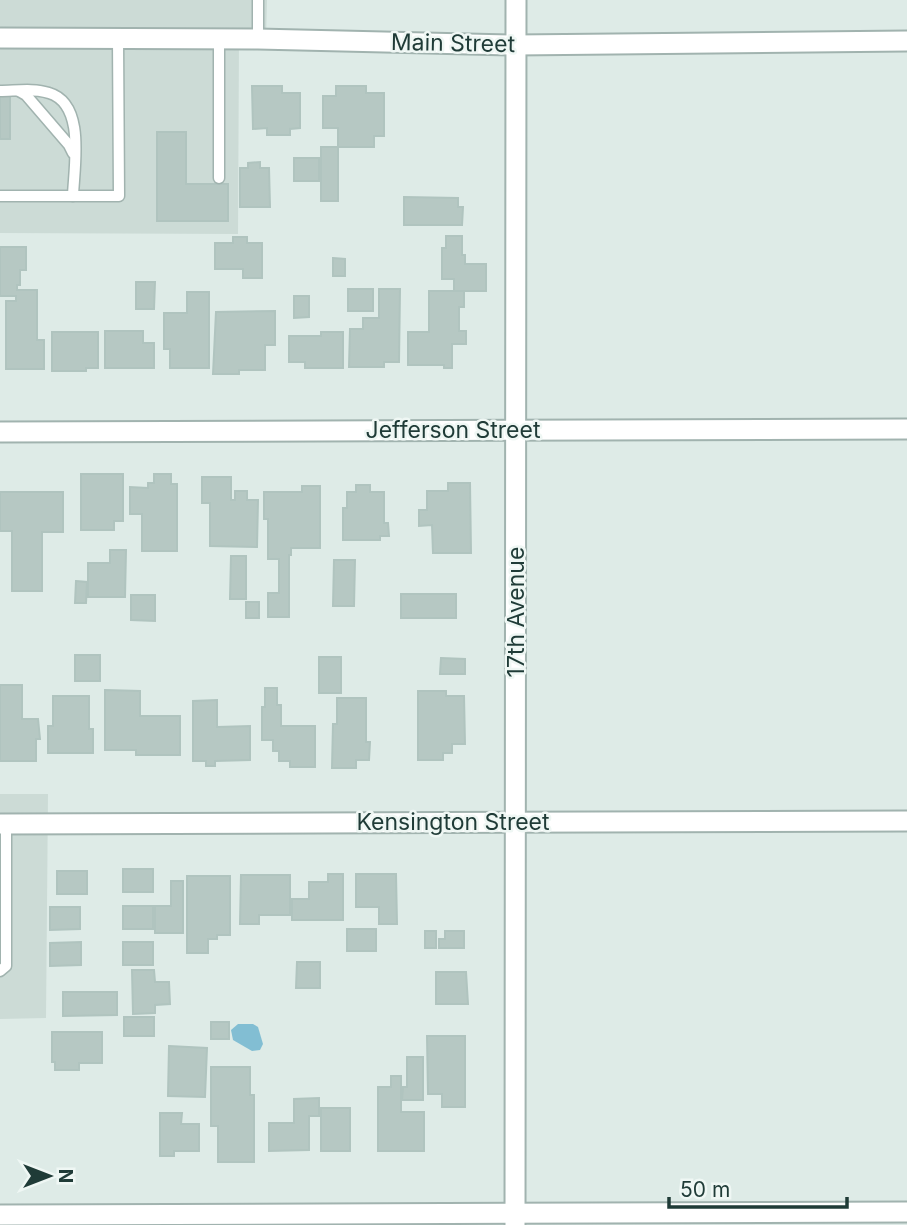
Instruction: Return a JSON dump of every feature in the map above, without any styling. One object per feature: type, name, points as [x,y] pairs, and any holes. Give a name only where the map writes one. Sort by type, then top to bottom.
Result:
[{"type":"street","name":"17th Avenue","points":[[515,1219],[516,0]]},
{"type":"street","name":"Main Street","points":[[0,38],[258,39],[515,45],[907,41]]},
{"type":"street","name":"Jefferson Street","points":[[0,432],[907,429]]},
{"type":"street","name":"Kensington Street","points":[[3,824],[907,821]]},
{"type":"street","points":[[0,1215],[515,1219],[907,1212]]},
{"type":"lane","points":[[258,0],[258,39]]},
{"type":"lane","points":[[0,196],[118,196],[118,39]]},
{"type":"lane","points":[[219,39],[219,178]]},
{"type":"lane","points":[[0,91],[50,93],[71,110],[74,126],[73,196]]},
{"type":"lane","points":[[19,91],[26,95],[69,145],[74,157]]},
{"type":"lane","points":[[0,971],[6,966],[3,824]]},
{"type":"shaded area","points":[[0,0],[267,0],[266,39],[239,39],[238,234],[0,233]]},
{"type":"shaded area","points":[[0,794],[48,794],[46,1018],[0,1019]]},
{"type":"water","points":[[238,1024],[253,1024],[258,1027],[263,1044],[260,1050],[252,1051],[233,1040],[231,1030]]},
{"type":"building","points":[[252,86],[282,86],[282,93],[300,93],[300,128],[290,129],[290,135],[267,135],[267,128],[253,129]]},
{"type":"building","points":[[336,86],[366,86],[366,93],[384,93],[384,136],[374,136],[374,147],[338,147],[338,128],[323,128],[323,96],[336,96]]},
{"type":"building","points":[[0,95],[10,95],[10,139],[0,139]]},
{"type":"building","points":[[157,132],[186,132],[186,184],[228,184],[228,221],[157,221]]},
{"type":"building","points":[[321,147],[338,147],[338,201],[321,201]]},
{"type":"building","points":[[294,158],[319,158],[319,181],[294,181]]},
{"type":"building","points":[[260,162],[260,168],[269,168],[270,207],[240,207],[240,168],[248,168],[248,163]]},
{"type":"building","points":[[404,197],[458,198],[458,207],[463,207],[462,225],[404,225]]},
{"type":"building","points":[[446,236],[462,236],[465,264],[486,264],[486,291],[454,291],[454,279],[442,279],[442,248],[446,248]]},
{"type":"building","points":[[233,237],[247,237],[247,243],[262,243],[262,278],[243,278],[243,269],[215,269],[215,243],[233,243]]},
{"type":"building","points":[[0,247],[26,247],[26,270],[20,270],[20,285],[17,285],[17,290],[37,290],[37,340],[44,340],[44,369],[6,369],[6,301],[16,301],[16,296],[0,296]]},
{"type":"building","points":[[333,258],[345,259],[345,276],[333,276]]},
{"type":"building","points":[[136,282],[155,282],[154,309],[136,309]]},
{"type":"building","points":[[348,289],[373,289],[373,311],[348,311]]},
{"type":"building","points":[[379,289],[400,289],[399,362],[384,362],[384,367],[349,367],[350,329],[363,329],[363,318],[379,318]]},
{"type":"building","points":[[429,291],[464,291],[464,307],[459,307],[459,331],[466,331],[466,344],[452,344],[452,368],[444,368],[444,365],[408,365],[408,332],[429,332]]},
{"type":"building","points":[[187,292],[209,292],[209,368],[170,368],[170,349],[164,349],[164,313],[187,313]]},
{"type":"building","points":[[294,296],[309,296],[309,317],[294,318]]},
{"type":"building","points":[[275,311],[275,345],[265,345],[265,370],[213,374],[216,312]]},
{"type":"building","points":[[105,331],[143,331],[143,343],[154,343],[154,368],[105,368]]},
{"type":"building","points":[[52,332],[98,332],[98,368],[86,368],[86,371],[52,371]]},
{"type":"building","points":[[321,332],[343,332],[343,368],[305,368],[305,362],[289,362],[289,336],[321,336]]},
{"type":"building","points":[[81,474],[123,474],[123,521],[114,521],[114,530],[81,530]]},
{"type":"building","points":[[154,474],[171,474],[171,484],[177,484],[177,551],[142,551],[142,514],[130,514],[130,487],[148,488],[148,483],[154,483]]},
{"type":"building","points":[[202,477],[231,477],[231,500],[235,500],[235,491],[247,491],[247,500],[258,500],[257,547],[210,546],[210,503],[202,503]]},
{"type":"building","points":[[448,483],[470,483],[471,553],[433,553],[432,525],[419,526],[419,510],[427,510],[427,491],[448,491]]},
{"type":"building","points":[[356,485],[370,485],[370,492],[384,492],[384,523],[388,523],[389,536],[380,536],[380,540],[343,540],[343,508],[347,508],[347,492],[356,492]]},
{"type":"building","points":[[302,486],[320,486],[320,548],[291,548],[289,617],[268,617],[268,593],[279,593],[279,559],[268,559],[268,519],[264,519],[264,492],[302,492]]},
{"type":"building","points":[[0,492],[63,492],[63,532],[42,532],[42,591],[12,591],[12,531],[0,531]]},
{"type":"building","points":[[110,550],[126,550],[125,597],[88,597],[88,563],[110,563]]},
{"type":"building","points":[[231,556],[246,556],[246,599],[230,599]]},
{"type":"building","points":[[334,560],[355,560],[354,606],[333,606]]},
{"type":"building","points":[[76,581],[87,582],[86,603],[75,603]]},
{"type":"building","points":[[401,594],[456,594],[456,618],[401,618]]},
{"type":"building","points":[[131,595],[155,595],[155,621],[131,620]]},
{"type":"building","points":[[246,602],[259,602],[259,618],[246,618]]},
{"type":"building","points":[[75,655],[100,655],[100,681],[75,681]]},
{"type":"building","points":[[319,657],[341,657],[341,693],[319,693]]},
{"type":"building","points":[[441,658],[465,659],[465,674],[440,674]]},
{"type":"building","points":[[0,685],[22,685],[22,719],[38,719],[40,739],[36,739],[36,761],[0,761]]},
{"type":"building","points":[[265,688],[277,688],[277,705],[281,705],[281,726],[315,726],[315,767],[290,767],[290,761],[279,761],[279,751],[273,751],[273,740],[262,740]]},
{"type":"building","points":[[105,690],[140,691],[140,716],[180,716],[180,755],[136,755],[136,750],[105,750]]},
{"type":"building","points":[[418,691],[446,691],[446,696],[464,696],[465,744],[452,744],[452,753],[443,753],[443,760],[418,760]]},
{"type":"building","points":[[53,696],[89,696],[89,729],[93,729],[93,753],[48,753],[48,726],[53,726]]},
{"type":"building","points":[[337,698],[366,698],[366,742],[370,742],[369,760],[356,760],[356,768],[332,768],[333,724],[337,724]]},
{"type":"building","points":[[217,700],[217,727],[250,726],[250,760],[215,761],[215,766],[206,766],[206,761],[193,761],[193,701]]},
{"type":"building","points":[[123,869],[153,869],[153,892],[123,892]]},
{"type":"building","points":[[57,871],[87,871],[87,894],[57,894]]},
{"type":"building","points":[[328,874],[343,874],[343,920],[292,920],[292,899],[309,899],[309,882],[328,882]]},
{"type":"building","points":[[356,874],[396,874],[397,924],[379,924],[379,907],[356,907]]},
{"type":"building","points":[[241,875],[290,875],[290,915],[259,915],[259,924],[240,924]]},
{"type":"building","points":[[187,876],[230,876],[230,935],[217,935],[217,939],[208,939],[208,953],[187,953]]},
{"type":"building","points":[[171,881],[183,881],[183,933],[155,933],[155,906],[171,906]]},
{"type":"building","points":[[123,906],[153,906],[153,929],[123,929]]},
{"type":"building","points":[[50,907],[80,907],[80,929],[50,930]]},
{"type":"building","points":[[347,929],[376,929],[376,951],[347,951]]},
{"type":"building","points":[[425,931],[436,931],[436,948],[425,948]]},
{"type":"building","points":[[445,931],[464,931],[464,948],[439,948],[439,939],[445,939]]},
{"type":"building","points":[[81,942],[81,965],[50,966],[50,943]]},
{"type":"building","points":[[123,942],[153,942],[153,965],[123,965]]},
{"type":"building","points":[[297,962],[320,962],[320,988],[296,988]]},
{"type":"building","points":[[132,970],[154,970],[155,982],[169,982],[170,1004],[155,1005],[155,1013],[133,1014]]},
{"type":"building","points":[[436,972],[466,972],[468,1004],[436,1004]]},
{"type":"building","points":[[63,992],[117,992],[117,1015],[63,1016]]},
{"type":"building","points":[[124,1017],[154,1017],[154,1036],[124,1036]]},
{"type":"building","points":[[211,1022],[229,1022],[229,1039],[211,1039]]},
{"type":"building","points":[[52,1032],[102,1032],[102,1063],[79,1063],[79,1070],[55,1070],[55,1062],[52,1062]]},
{"type":"building","points":[[427,1036],[465,1036],[465,1107],[442,1107],[442,1094],[428,1094]]},
{"type":"building","points":[[169,1046],[207,1048],[205,1097],[168,1096]]},
{"type":"building","points":[[407,1057],[423,1057],[423,1100],[402,1100],[403,1087],[407,1087]]},
{"type":"building","points":[[211,1067],[250,1067],[250,1095],[254,1095],[254,1162],[218,1162],[218,1126],[211,1126]]},
{"type":"building","points":[[391,1076],[401,1076],[401,1112],[424,1112],[424,1151],[378,1151],[378,1087],[391,1087]]},
{"type":"building","points":[[319,1098],[319,1116],[309,1116],[309,1150],[269,1151],[269,1123],[294,1123],[294,1099]]},
{"type":"building","points":[[321,1108],[350,1108],[350,1151],[321,1151]]},
{"type":"building","points":[[160,1113],[182,1113],[181,1124],[199,1124],[199,1151],[174,1151],[174,1156],[160,1156]]}]
